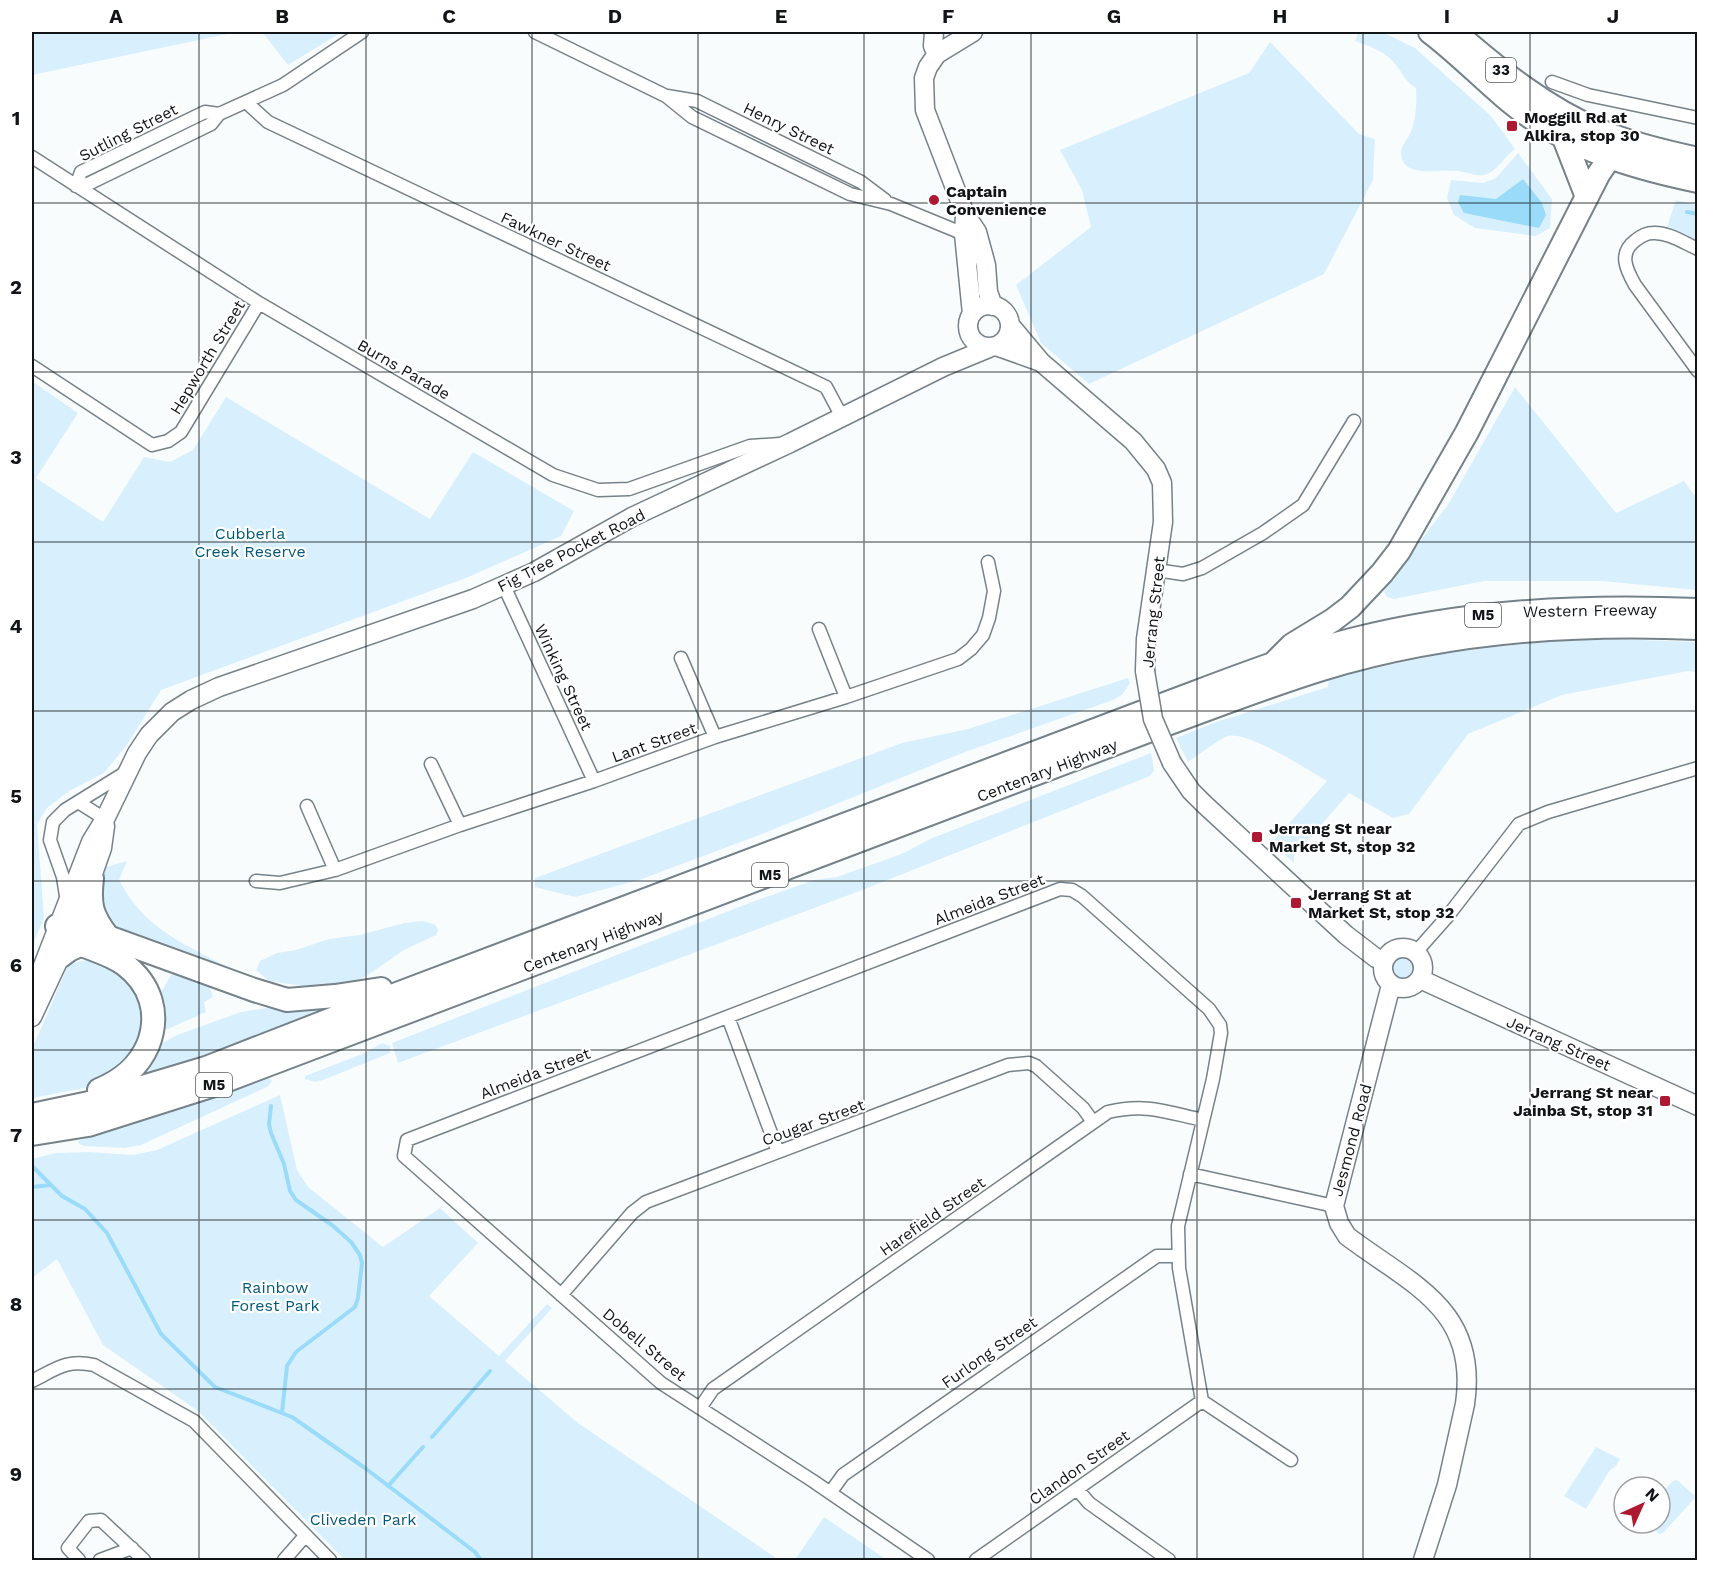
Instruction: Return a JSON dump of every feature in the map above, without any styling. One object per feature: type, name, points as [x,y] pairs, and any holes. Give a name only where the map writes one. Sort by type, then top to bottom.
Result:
[{"type":"highway","name":"33","points":[[1430,32],[1534,120],[1564,138],[1616,148],[1698,159]]},
{"type":"highway","name":"33","points":[[1455,32],[1505,74],[1549,105],[1592,128],[1647,170],[1698,181]]},
{"type":"highway","points":[[1564,138],[1587,197]]},
{"type":"highway","points":[[1278,673],[1292,645],[1350,607],[1382,573],[1398,550],[1472,422],[1587,197],[1616,148]]},
{"type":"highway","name":"Western Freeway","points":[[1278,673],[1360,638],[1480,615],[1571,608],[1698,610]]},
{"type":"highway","name":"Western Freeway","points":[[1278,673],[1324,668],[1409,647],[1501,633],[1598,626],[1698,628]]},
{"type":"highway","name":"Centenary Highway","points":[[32,1115],[89,1103],[206,1068],[381,999],[1278,673]]},
{"type":"highway","name":"Centenary Highway","points":[[32,1134],[110,1119],[217,1084],[1155,718]]},
{"type":"highway","points":[[92,878],[91,908],[108,937]]},
{"type":"highway","points":[[69,938],[108,937],[244,987],[287,1000],[375,990],[492,959]]},
{"type":"highway","points":[[69,938],[124,964],[139,979],[152,1000],[154,1023],[146,1049],[136,1065],[121,1080],[99,1090],[89,1103]]},
{"type":"main road","points":[[934,32],[933,46],[936,54]]},
{"type":"main road","points":[[973,32],[936,54],[924,78],[926,110],[971,233],[986,265],[988,292],[993,306]]},
{"type":"main road","points":[[970,320],[981,307],[993,306],[1004,312],[1010,325],[1007,338],[992,347],[982,346],[972,339],[970,320],[971,233]]},
{"type":"main road","name":"Fig Tree Pocket Road","points":[[943,367],[960,345],[970,320]]},
{"type":"main road","name":"Jerrang Street","points":[[1010,325],[1041,362],[1133,441],[1156,469],[1162,483],[1163,522],[1146,639],[1145,671],[1153,719],[1172,763],[1191,791],[1204,804],[1346,935],[1383,961]]},
{"type":"main road","name":"Fig Tree Pocket Road","points":[[32,994],[69,938],[67,903],[91,842],[149,735],[172,712],[219,687],[473,599],[504,586],[534,572],[632,517],[790,443],[943,367],[992,347]]},
{"type":"main road","name":"Jerrang Street","points":[[992,347],[1041,362]]},
{"type":"main road","name":"Fig Tree Pocket Road","points":[[32,1017],[69,938],[92,878],[102,848],[105,819]]},
{"type":"main road","points":[[1400,947],[1407,948],[1416,952],[1423,963],[1423,971],[1415,985],[1399,988],[1391,985],[1383,974],[1383,961],[1392,950],[1400,947]]},
{"type":"main road","name":"Jerrang Street","points":[[1420,979],[1698,1106]]},
{"type":"main road","name":"Jesmond Road","points":[[1391,985],[1334,1206],[1347,1236],[1431,1296],[1454,1326],[1464,1355],[1467,1390],[1465,1404],[1449,1478],[1423,1560]]},
{"type":"street","name":"Sutling Street","points":[[76,186],[88,184],[211,124],[219,114],[283,85],[362,32]]},
{"type":"street","name":"Henry Street","points":[[535,32],[666,96],[697,101],[861,182],[891,204],[971,233]]},
{"type":"street","points":[[1552,82],[1588,95],[1698,118]]},
{"type":"street","name":"Fawkner Street","points":[[246,102],[268,122],[826,387],[842,417]]},
{"type":"street","name":"Burns Parade","points":[[32,157],[259,303],[553,475],[598,490],[629,489],[750,446],[790,443]]},
{"type":"street","points":[[1698,249],[1664,234],[1652,232],[1628,245],[1625,259],[1628,273],[1635,285],[1698,371]]},
{"type":"street","name":"Hepworth Street","points":[[32,366],[152,445],[168,441],[181,432],[259,303]]},
{"type":"street","points":[[1156,570],[1183,574],[1202,568],[1263,533],[1303,505],[1353,422]]},
{"type":"street","name":"Lant Street","points":[[256,881],[280,883],[335,870],[715,737],[846,697],[958,659],[983,635],[989,618],[994,591],[988,562]]},
{"type":"street","name":"Winking Street","points":[[504,586],[594,781]]},
{"type":"street","points":[[819,629],[846,697]]},
{"type":"street","points":[[681,658],[715,737]]},
{"type":"street","points":[[432,764],[460,825]]},
{"type":"street","points":[[1416,952],[1447,917],[1519,824],[1548,812],[1698,768]]},
{"type":"street","points":[[67,903],[63,877],[50,840],[53,822],[78,802],[128,771]]},
{"type":"street","points":[[78,802],[105,819]]},
{"type":"street","points":[[307,806],[335,870]]},
{"type":"street","name":"Almeida Street","points":[[407,1140],[1060,889],[1072,890],[1082,896],[1209,1009],[1220,1025],[1221,1033],[1216,1063],[1178,1226],[1177,1256],[1202,1401]]},
{"type":"street","points":[[728,1017],[778,1152]]},
{"type":"street","name":"Cougar Street","points":[[561,1295],[632,1213],[646,1203],[1013,1065],[1036,1066],[1083,1108],[1093,1122]]},
{"type":"street","name":"Harefield Street","points":[[700,1408],[713,1389],[1108,1112],[1129,1107],[1160,1108],[1203,1120]]},
{"type":"street","name":"Dobell Street","points":[[407,1140],[404,1156],[650,1374],[928,1560]]},
{"type":"street","points":[[1190,1174],[1334,1206]]},
{"type":"street","name":"Furlong Street","points":[[830,1493],[843,1475],[1157,1256],[1177,1256]]},
{"type":"street","points":[[32,1381],[67,1363],[81,1362],[94,1365],[194,1421],[330,1560]]},
{"type":"street","points":[[1202,1401],[1291,1460]]},
{"type":"street","name":"Clandon Street","points":[[976,1560],[1202,1401]]},
{"type":"street","points":[[1077,1489],[1089,1503],[1169,1560]]},
{"type":"street","points":[[79,1560],[68,1548],[89,1521],[101,1520],[144,1560]]},
{"type":"street","points":[[284,1560],[305,1536]]},
{"type":"street","points":[[100,1560],[132,1548]]},
{"type":"green space","points":[[32,32],[237,32],[32,75]]},
{"type":"green space","points":[[262,32],[342,32],[288,65]]},
{"type":"green space","points":[[1359,32],[1382,32],[1415,48],[1491,116],[1515,149],[1492,171],[1484,175],[1457,171],[1424,171],[1408,167],[1403,162],[1401,151],[1414,123],[1416,88],[1407,81],[1388,57],[1378,50],[1355,41]]},
{"type":"green space","points":[[1270,42],[1359,134],[1375,139],[1373,180],[1324,274],[1089,384],[1041,343],[1016,285],[1091,227],[1082,190],[1060,150],[1249,73]]},
{"type":"green space","points":[[1518,153],[1552,199],[1550,228],[1536,236],[1475,228],[1454,215],[1447,198],[1451,180],[1483,183],[1496,178]]},
{"type":"green space","points":[[1676,200],[1697,205],[1697,245],[1665,233]]},
{"type":"green space","name":"Cubberla Creek Reserve","points":[[32,381],[78,413],[36,478],[103,522],[144,457],[170,462],[193,450],[226,397],[430,519],[473,452],[574,511],[561,536],[466,578],[161,690],[127,745],[104,773],[69,791],[47,808],[37,824],[44,918],[32,946]]},
{"type":"green space","points":[[1515,387],[1616,513],[1684,481],[1697,499],[1697,590],[1602,581],[1484,581],[1394,599],[1387,597],[1384,592],[1390,582],[1449,503]]},
{"type":"green space","points":[[1583,638],[1697,642],[1697,672],[1688,671],[1562,695],[1468,734],[1409,814],[1393,818],[1349,793],[1294,856],[1294,863],[1268,839],[1275,839],[1327,781],[1278,752],[1237,736],[1224,738],[1188,762],[1176,738],[1216,722],[1328,687],[1329,678],[1441,654]]},
{"type":"green space","points":[[1128,678],[1130,683],[1122,695],[1113,700],[965,752],[762,834],[639,880],[575,897],[535,887],[535,878],[902,743],[968,729]]},
{"type":"green space","points":[[1151,753],[1154,770],[1150,776],[857,892],[398,1063],[392,1043],[752,902],[814,880],[837,877],[904,853],[930,839]]},
{"type":"green space","points":[[127,861],[119,880],[140,910],[165,932],[227,967],[230,976],[119,935],[101,920],[97,881],[103,868]]},
{"type":"green space","points":[[423,921],[436,925],[438,931],[436,935],[404,950],[365,977],[352,982],[303,986],[269,981],[256,970],[260,961],[277,953],[296,950],[329,939],[360,935],[404,923]]},
{"type":"green space","points":[[1404,956],[1413,960],[1417,969],[1413,978],[1404,982],[1395,978],[1391,969],[1395,960]]},
{"type":"green space","points":[[88,960],[104,964],[119,974],[137,996],[143,1008],[145,1021],[137,1053],[96,1086],[32,1098],[32,1049],[67,968],[76,962]]},
{"type":"green space","points":[[173,972],[209,985],[213,997],[204,1002],[206,1012],[161,1032],[158,997]]},
{"type":"green space","points":[[284,1005],[338,1008],[200,1062],[130,1083],[157,1046],[177,1035],[241,1012]]},
{"type":"green space","points":[[382,1043],[390,1046],[390,1053],[323,1080],[315,1082],[305,1079],[305,1076],[365,1053]]},
{"type":"green space","points":[[269,1078],[272,1081],[267,1087],[141,1145],[125,1148],[79,1144],[78,1141]]},
{"type":"green space","name":"Rainbow Forest Park","points":[[280,1095],[297,1170],[308,1187],[383,1247],[440,1208],[478,1243],[429,1296],[499,1356],[547,1304],[552,1308],[505,1361],[578,1423],[779,1560],[345,1560],[198,1411],[103,1345],[57,1259],[32,1278],[32,1159],[56,1153],[88,1152],[134,1155],[157,1150]]},
{"type":"green space","points":[[1596,1447],[1620,1459],[1610,1470],[1586,1509],[1564,1496]]},
{"type":"green space","points":[[1677,1480],[1695,1498],[1672,1523],[1672,1482]]},
{"type":"green space","points":[[824,1517],[887,1560],[795,1560]]},
{"type":"water","points":[[1523,179],[1542,203],[1546,215],[1539,228],[1464,213],[1458,202],[1460,195],[1496,199]]},
{"type":"waterway","points":[[1687,212],[1698,214]]},
{"type":"waterway","points":[[271,1106],[269,1124],[271,1133],[284,1164],[290,1191],[296,1200],[332,1225],[351,1242],[360,1255],[362,1263],[355,1307],[296,1352],[287,1366],[282,1413]]},
{"type":"waterway","points":[[32,1166],[62,1196],[85,1209],[107,1233],[161,1334],[215,1387],[292,1417],[365,1468],[475,1552],[481,1560]]},
{"type":"waterway","points":[[32,1187],[51,1185]]},
{"type":"waterway","points":[[432,1437],[490,1371]]},
{"type":"waterway","points":[[388,1486],[423,1447]]},
{"type":"place","name":"Moggill Rd at Alkira, stop 30","points":[[1512,126]]},
{"type":"place","name":"Captain Convenience","points":[[934,200]]},
{"type":"place","name":"Jerrang St near Market St, stop 32","points":[[1257,837]]},
{"type":"place","name":"Jerrang St at Market St, stop 32","points":[[1296,903]]},
{"type":"place","name":"Jerrang St near Jainba St, stop 31","points":[[1665,1101]]},
{"type":"park label","name":"Cliveden Park","points":[[363,1519]]}]
